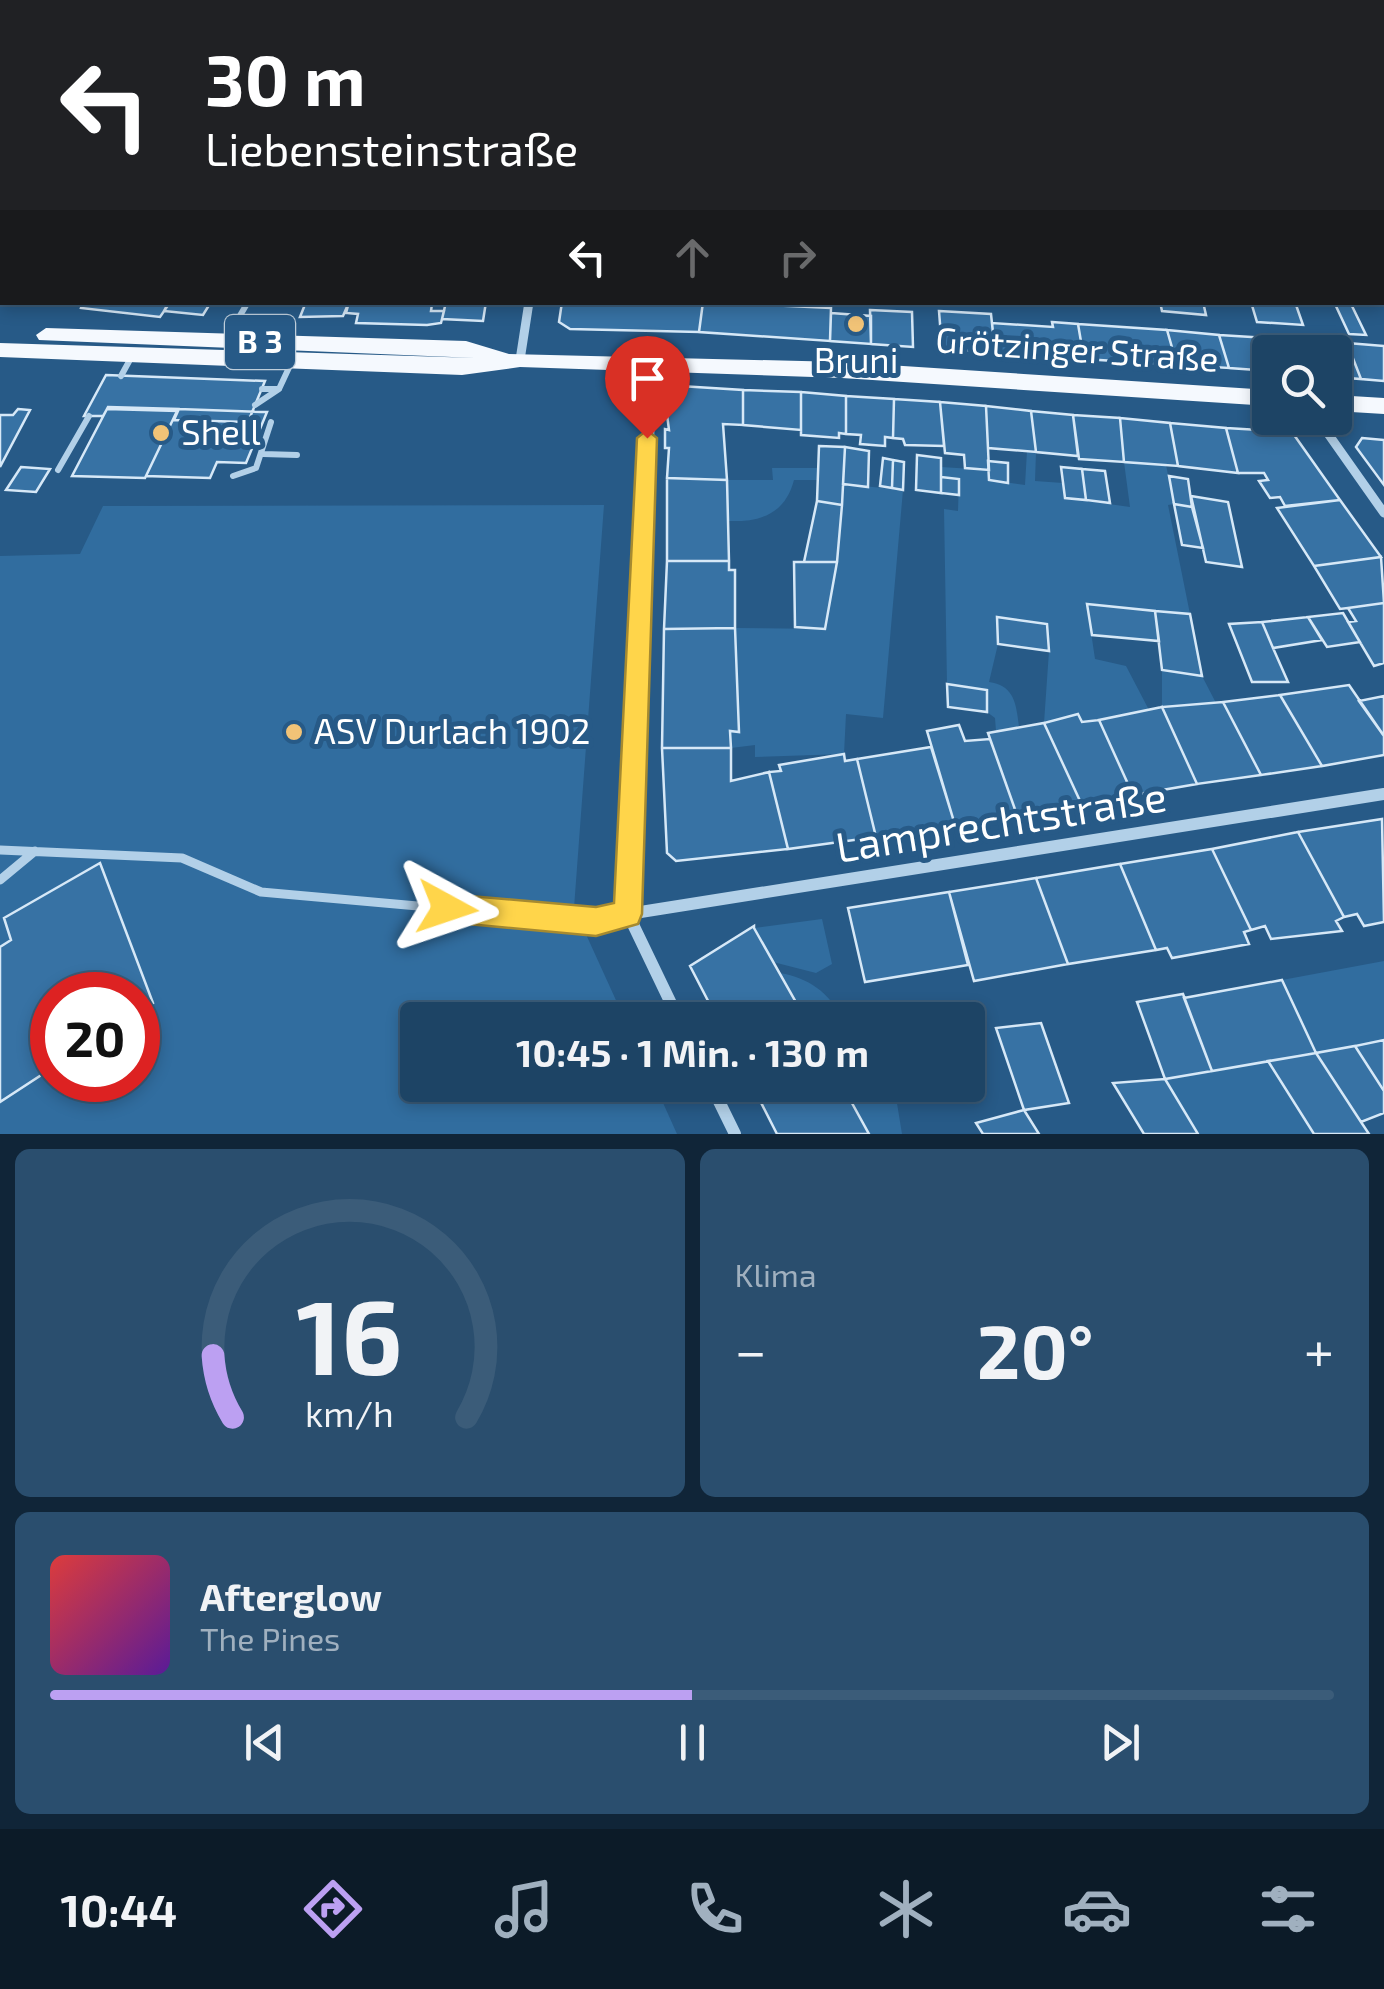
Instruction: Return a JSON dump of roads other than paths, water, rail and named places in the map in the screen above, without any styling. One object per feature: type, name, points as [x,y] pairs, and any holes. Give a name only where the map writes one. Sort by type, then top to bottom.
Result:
[{"type":"main road","name":"Grötzinger Straße","points":[[0,334],[131,357],[225,341],[295,353],[462,367],[520,360],[861,371],[1252,397]]},
{"type":"main road","name":"Grötzinger Straße","points":[[0,350],[131,357],[295,353]]},
{"type":"main road","points":[[1352,404],[1384,406]]},
{"type":"street","points":[[520,360],[529,305]]},
{"type":"street","points":[[652,365],[628,914],[670,1002]]},
{"type":"street","points":[[1328,435],[1384,513]]},
{"type":"street","name":"Lamprechtstraße","points":[[628,914],[1384,794]]},
{"type":"street","points":[[719,1102],[735,1134]]},
{"type":"lane","points":[[225,341],[246,305]]},
{"type":"lane","points":[[255,405],[279,389],[295,353]]},
{"type":"lane","points":[[262,389],[279,389]]},
{"type":"lane","points":[[58,470],[89,416]]},
{"type":"lane","points":[[233,476],[252,471],[263,454],[271,422]]},
{"type":"lane","points":[[263,454],[297,455]]},
{"type":"lane","points":[[0,850],[182,858],[261,892],[596,922],[628,914]]},
{"type":"lane","points":[[0,880],[35,852]]},
{"type":"place","name":"Bruni","points":[[856,324]]},
{"type":"place","name":"Shell","points":[[161,433]]},
{"type":"place","name":"ASV Durlach 1902","points":[[294,732]]}]
